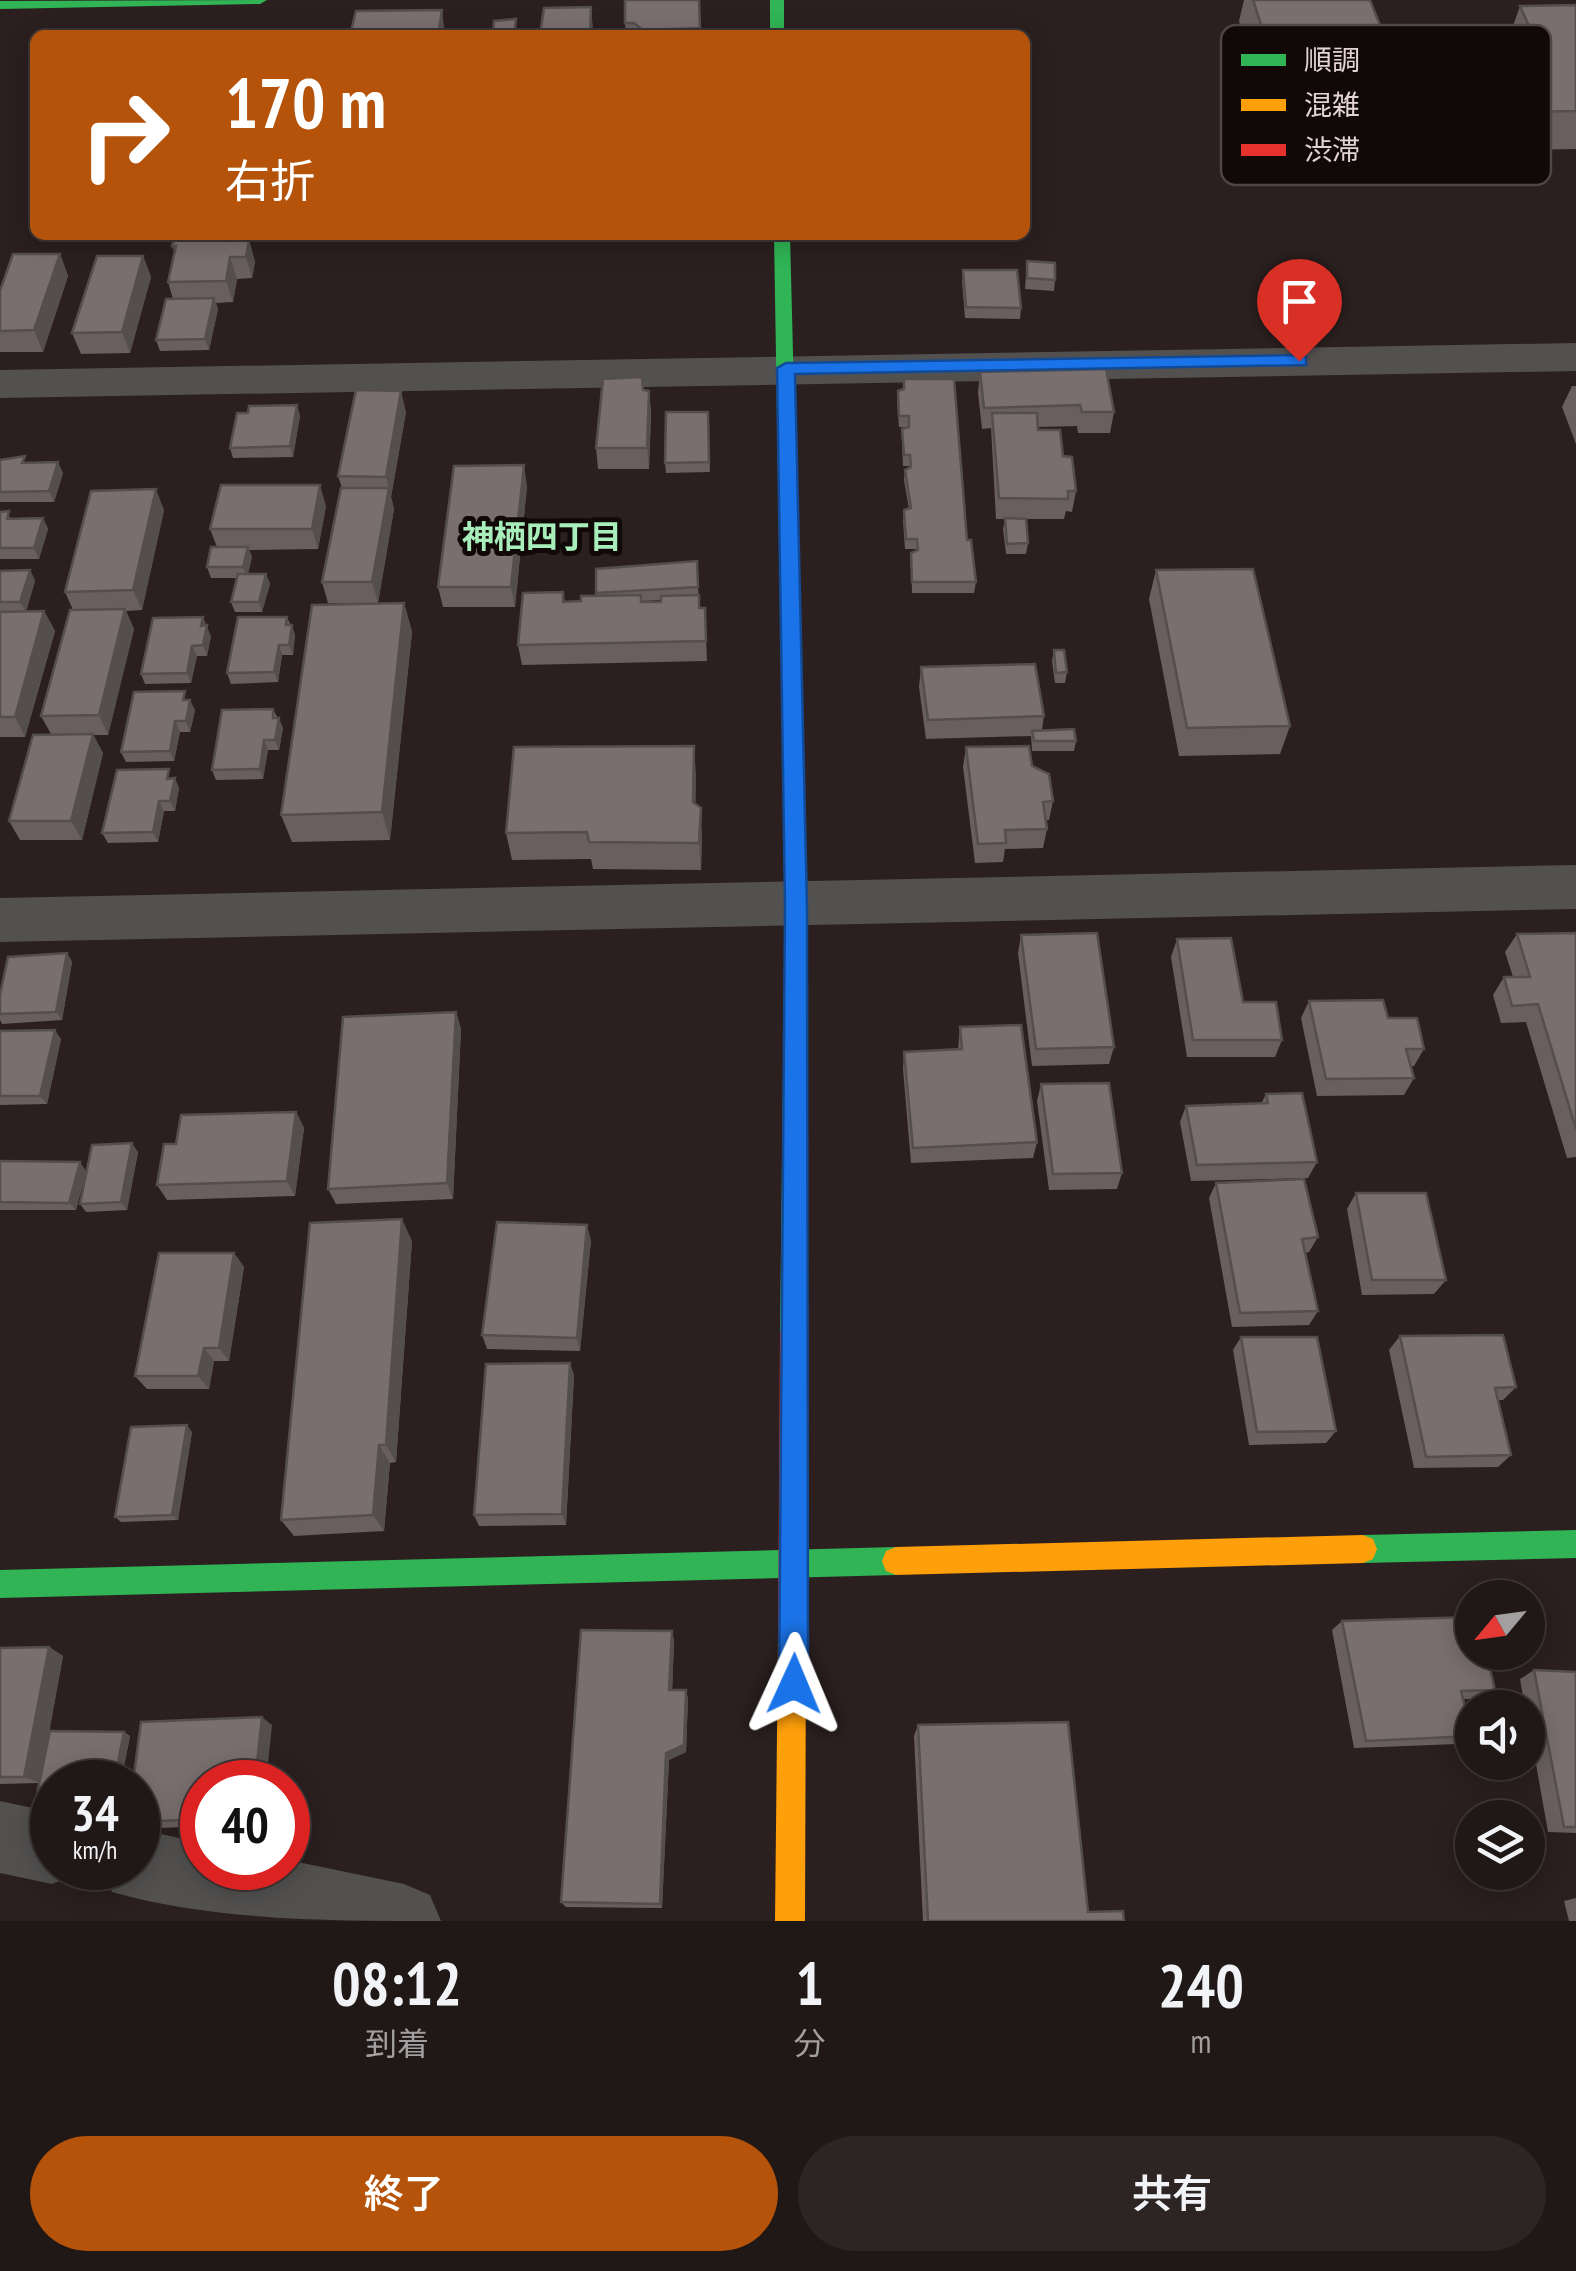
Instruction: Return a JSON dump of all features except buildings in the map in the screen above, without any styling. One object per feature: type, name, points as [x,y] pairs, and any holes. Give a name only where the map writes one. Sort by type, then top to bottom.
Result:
[{"type":"street","points":[[0,5],[260,0]]},
{"type":"street","points":[[776,0],[778,30]]},
{"type":"street","points":[[782,240],[796,906],[790,1921]]},
{"type":"street","points":[[0,384],[1576,357]]},
{"type":"street","points":[[0,920],[1576,888]]},
{"type":"street","points":[[0,1584],[1576,1544]]},
{"type":"street","points":[[0,1837],[30,1843]]},
{"type":"street","points":[[160,1875],[227,1903],[404,1921]]},
{"type":"traffic: fast","points":[[0,5],[260,0]]},
{"type":"traffic: fast","points":[[777,0],[777,30]]},
{"type":"traffic: fast","points":[[782,240],[796,906],[793,1333]]},
{"type":"traffic: fast","points":[[1363,1549],[1576,1544]]},
{"type":"traffic: fast","points":[[0,1584],[896,1561]]},
{"type":"traffic: slow","points":[[896,1561],[1363,1549]]},
{"type":"traffic: slow","points":[[790,1921],[792,1641]]},
{"type":"traffic: jam","points":[[792,1641],[793,1333]]},
{"type":"district","name":"神栖四丁目","points":[[542,537]]},
{"type":"route","points":[[794,1684],[796,906],[786,368],[1299,361]]}]
